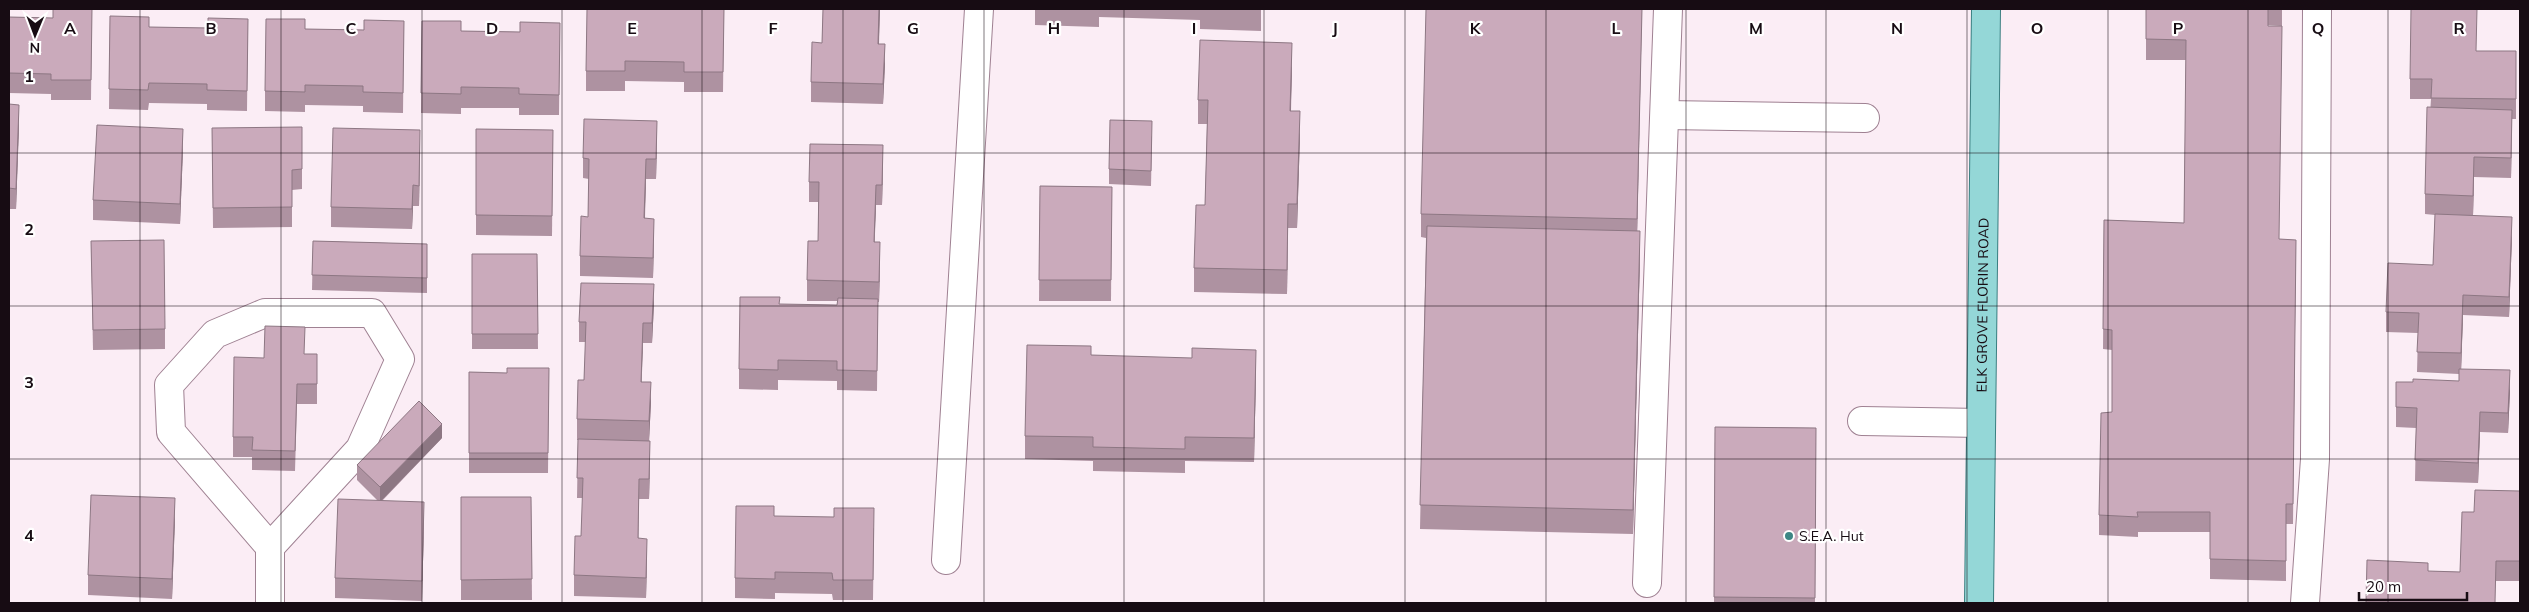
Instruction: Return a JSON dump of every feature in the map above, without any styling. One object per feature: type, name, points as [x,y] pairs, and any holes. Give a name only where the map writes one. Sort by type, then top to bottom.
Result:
[{"type":"main road","name":"ELK GROVE FLORIN ROAD","points":[[1979,603],[1986,9]]},
{"type":"street","points":[[946,560],[979,9]]},
{"type":"street","points":[[1647,583],[1666,116],[1668,9]]},
{"type":"street","points":[[2304,603],[2315,459],[2317,9]]},
{"type":"street","points":[[1666,116],[1865,118]]},
{"type":"street","points":[[270,547],[360,449],[400,359],[372,313],[265,313],[215,334],[169,385],[172,432],[270,547],[270,603]]},
{"type":"street","points":[[1862,421],[1981,423]]},
{"type":"building","points":[[53,9],[92,9],[91,80],[51,80],[51,74],[9,73],[9,17],[53,18]]},
{"type":"building","points":[[587,9],[724,9],[723,72],[684,72],[684,62],[625,61],[625,71],[586,71]]},
{"type":"building","points":[[823,9],[879,9],[878,44],[885,44],[883,84],[811,82],[812,42],[822,43]]},
{"type":"building","points":[[1426,9],[1642,9],[1637,219],[1421,214]]},
{"type":"building","points":[[2146,9],[2268,9],[2268,26],[2282,26],[2279,239],[2296,240],[2293,504],[2286,504],[2286,561],[2210,559],[2210,512],[2137,512],[2138,517],[2099,515],[2101,413],[2112,412],[2112,330],[2103,329],[2104,220],[2184,223],[2186,40],[2146,39]]},
{"type":"building","points":[[2411,9],[2477,9],[2476,51],[2516,51],[2516,99],[2431,98],[2432,79],[2410,79]]},
{"type":"building","points":[[110,16],[149,17],[149,27],[208,28],[208,18],[248,19],[247,91],[207,90],[207,84],[149,83],[148,90],[109,89]]},
{"type":"building","points":[[266,19],[305,19],[305,29],[364,30],[364,20],[404,21],[403,93],[363,92],[363,86],[305,85],[305,92],[265,91]]},
{"type":"building","points":[[422,21],[461,21],[461,31],[520,32],[520,22],[560,23],[559,95],[519,94],[519,88],[461,87],[461,94],[421,93]]},
{"type":"building","points":[[1200,40],[1292,43],[1290,111],[1300,111],[1297,204],[1288,204],[1287,270],[1194,268],[1196,205],[1205,205],[1208,100],[1198,100]]},
{"type":"building","points":[[9,104],[19,105],[16,189],[9,188]]},
{"type":"building","points":[[2427,107],[2512,110],[2511,158],[2474,157],[2473,196],[2425,194]]},
{"type":"building","points":[[584,119],[657,121],[656,159],[646,159],[644,218],[654,219],[653,258],[580,256],[581,216],[588,217],[589,159],[583,158]]},
{"type":"building","points":[[1110,120],[1152,121],[1151,171],[1109,169]]},
{"type":"building","points":[[97,125],[183,129],[180,204],[93,200]]},
{"type":"building","points":[[302,127],[302,169],[292,170],[292,207],[213,208],[212,128]]},
{"type":"building","points":[[333,128],[420,130],[419,186],[413,185],[412,209],[331,207]]},
{"type":"building","points":[[476,129],[553,130],[552,216],[476,215]]},
{"type":"building","points":[[810,144],[883,145],[882,185],[876,185],[874,242],[880,242],[879,282],[807,280],[808,241],[818,241],[819,182],[809,182]]},
{"type":"building","points":[[1040,186],[1112,187],[1111,280],[1039,280]]},
{"type":"building","points":[[2435,214],[2512,217],[2509,297],[2463,295],[2461,353],[2417,352],[2419,313],[2386,312],[2388,263],[2433,265]]},
{"type":"building","points":[[1427,226],[1640,231],[1633,510],[1420,505]]},
{"type":"building","points":[[164,240],[165,329],[93,330],[91,241]]},
{"type":"building","points":[[313,241],[427,244],[427,278],[312,275]]},
{"type":"building","points":[[472,254],[537,254],[538,334],[472,334]]},
{"type":"building","points":[[581,283],[654,284],[652,323],[643,323],[641,382],[651,382],[649,421],[577,419],[578,380],[584,380],[586,322],[579,322]]},
{"type":"building","points":[[740,297],[780,297],[779,304],[837,305],[838,298],[878,299],[877,371],[837,370],[837,361],[778,360],[778,370],[739,369]]},
{"type":"building","points":[[265,326],[305,327],[304,354],[317,354],[317,384],[297,384],[295,451],[252,450],[253,437],[233,437],[234,357],[264,358]]},
{"type":"building","points":[[1027,345],[1091,346],[1091,355],[1192,358],[1192,348],[1256,350],[1254,438],[1185,437],[1185,449],[1093,447],[1093,437],[1025,436]]},
{"type":"building","points":[[507,368],[549,368],[548,453],[469,453],[469,372],[507,373]]},
{"type":"building","points":[[2459,369],[2510,370],[2508,413],[2480,412],[2478,463],[2415,460],[2417,408],[2396,407],[2396,382],[2413,382],[2413,379],[2459,381]]},
{"type":"building","points":[[419,401],[442,424],[380,487],[357,465]]},
{"type":"building","points":[[1715,427],[1816,428],[1815,598],[1714,597]]},
{"type":"building","points":[[578,439],[650,441],[649,479],[639,479],[638,538],[647,539],[646,578],[574,575],[575,536],[581,536],[583,478],[577,478]]},
{"type":"building","points":[[2475,490],[2520,491],[2520,561],[2496,561],[2495,603],[2366,603],[2367,560],[2428,563],[2428,571],[2460,572],[2462,512],[2474,512]]},
{"type":"building","points":[[91,495],[175,498],[172,579],[88,575]]},
{"type":"building","points":[[461,497],[531,497],[532,579],[461,580]]},
{"type":"building","points":[[338,499],[424,502],[422,581],[335,578]]},
{"type":"building","points":[[736,506],[774,506],[774,516],[834,517],[834,508],[874,508],[873,580],[833,580],[832,573],[775,572],[775,579],[735,578]]},
{"type":"place","name":"S.E.A. Hut","points":[[1789,536]]}]
